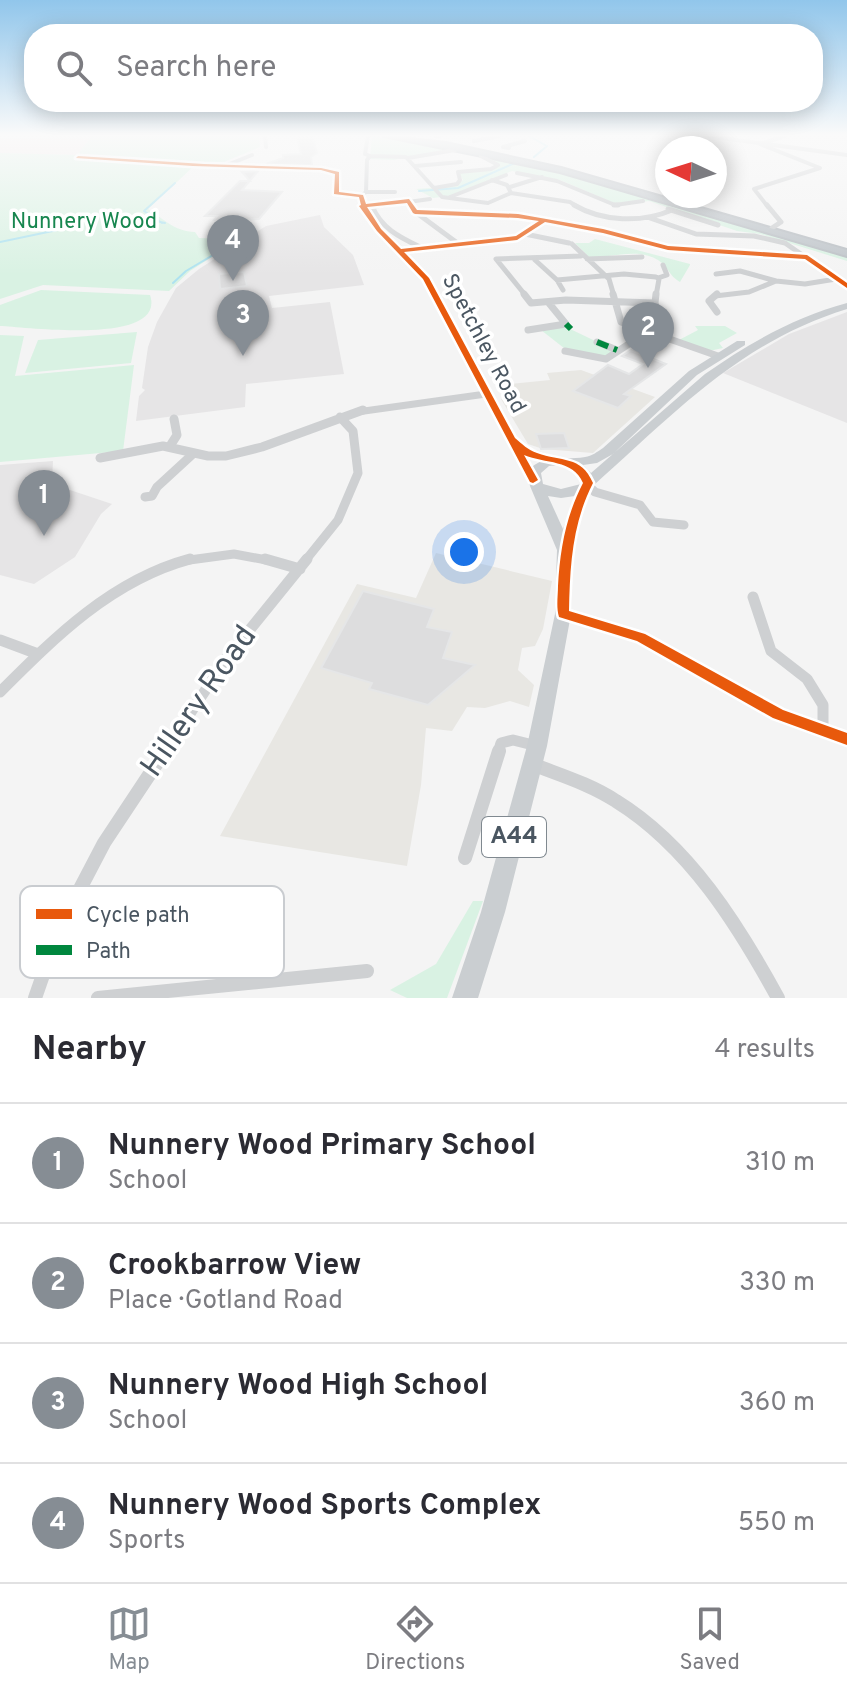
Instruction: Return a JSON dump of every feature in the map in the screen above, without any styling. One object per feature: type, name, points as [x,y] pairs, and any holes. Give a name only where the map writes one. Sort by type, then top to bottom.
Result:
[{"type":"highway","points":[[607,183],[847,251]]},
{"type":"highway","points":[[614,183],[847,251]]},
{"type":"main road","points":[[560,462],[583,471],[586,485],[561,494],[535,483],[537,468],[560,462],[592,460],[608,451],[693,373],[718,356],[784,319],[847,298]]},
{"type":"main road","name":"A44","points":[[465,998],[493,912],[535,755],[563,614],[565,548],[586,485],[730,360],[789,326],[847,306]]},
{"type":"main road","name":"Spetchley Road","points":[[535,483],[555,525]]},
{"type":"main road","points":[[555,525],[572,520]]},
{"type":"main road","name":"A44","points":[[555,525],[565,548]]},
{"type":"street","name":"Spetchley Road","points":[[366,183],[366,192],[361,196],[368,219],[402,250],[428,280],[535,483]]},
{"type":"street","points":[[429,183],[442,197],[488,203],[528,183]]},
{"type":"street","points":[[435,189],[458,183]]},
{"type":"street","points":[[450,197],[486,183]]},
{"type":"street","points":[[497,183],[510,190],[570,202],[593,213],[635,220],[672,210]]},
{"type":"street","points":[[556,183],[619,206],[643,201]]},
{"type":"street","points":[[772,183],[756,187],[755,193],[779,216],[781,222],[772,228]]},
{"type":"street","points":[[366,192],[395,192]]},
{"type":"street","points":[[570,202],[596,198]]},
{"type":"street","points":[[420,247],[393,234],[378,220],[372,208],[374,205],[430,199]]},
{"type":"street","points":[[409,201],[415,212],[456,242]]},
{"type":"street","points":[[667,208],[712,225]]},
{"type":"street","points":[[415,212],[545,220],[668,248],[807,257]]},
{"type":"street","points":[[480,225],[483,214]]},
{"type":"street","points":[[650,218],[688,232],[754,236],[790,246],[847,286]]},
{"type":"street","points":[[402,250],[517,238],[545,220]]},
{"type":"street","points":[[525,234],[570,244],[606,275],[621,322],[718,356]]},
{"type":"street","points":[[710,244],[713,252]]},
{"type":"street","points":[[563,290],[557,280],[535,260],[526,256],[496,259],[527,301],[655,303]]},
{"type":"street","points":[[535,260],[638,256]]},
{"type":"street","points":[[557,280],[624,274],[658,278],[667,275],[663,265]]},
{"type":"street","points":[[716,274],[740,271],[776,281],[805,284],[836,279]]},
{"type":"street","points":[[658,278],[655,303],[660,319]]},
{"type":"street","points":[[717,312],[709,301],[714,295],[749,292],[776,281]]},
{"type":"street","points":[[528,330],[568,327],[548,302]]},
{"type":"street","points":[[570,355],[603,360],[610,358],[617,350],[647,332]]},
{"type":"street","points":[[597,342],[617,350]]},
{"type":"street","points":[[100,458],[170,446],[221,456],[242,452],[376,407],[486,394]]},
{"type":"street","name":"Hillery Road","points":[[82,886],[104,843],[226,659],[338,520],[358,473],[353,431],[340,417]]},
{"type":"street","points":[[170,446],[177,435],[174,419]]},
{"type":"street","name":"Spetchley Road","points":[[511,439],[527,452],[560,462]]},
{"type":"street","points":[[145,497],[152,496],[157,487],[194,453]]},
{"type":"street","points":[[586,485],[595,492],[640,505],[653,522],[684,525]]},
{"type":"street","points":[[0,692],[38,654],[148,573],[178,562],[230,554],[260,557],[300,569]]},
{"type":"street","points":[[753,597],[771,651],[807,679],[823,705],[823,728]]},
{"type":"street","points":[[563,614],[641,637],[778,714],[847,739]]},
{"type":"street","points":[[0,640],[38,654]]},
{"type":"street","points":[[465,858],[480,830],[501,743],[513,740],[615,800],[663,837],[707,887],[778,998]]},
{"type":"street","points":[[98,998],[367,971]]},
{"type":"street","name":"Hillery Road","points":[[35,998],[42,978]]},
{"type":"shaded area","points":[[320,215],[324,227],[353,255],[364,285],[269,296],[272,308],[330,302],[344,374],[246,384],[245,407],[136,421],[139,396],[145,390],[142,388],[148,347],[157,322],[176,288],[199,269],[266,226]]},
{"type":"shaded area","points":[[847,312],[847,423],[723,373],[789,334]]},
{"type":"shaded area","points":[[581,370],[655,397],[593,453],[543,449],[528,444],[501,399],[517,397],[510,384],[550,380],[547,373]]},
{"type":"shaded area","points":[[53,461],[52,484],[112,504],[101,514],[75,557],[34,584],[0,575],[0,465]]},
{"type":"shaded area","points":[[436,553],[552,581],[543,629],[535,646],[522,648],[518,670],[534,685],[529,707],[510,701],[485,708],[467,707],[452,731],[426,728],[421,785],[407,866],[220,836],[357,584],[416,598]]},
{"type":"green space","name":"Nunnery Wood","points":[[0,183],[176,183],[148,209],[175,227],[195,232],[199,238],[240,239],[190,271],[169,291],[43,285],[0,299]]},
{"type":"green space","points":[[483,183],[449,196],[433,198],[416,189]]},
{"type":"green space","points":[[566,183],[600,183],[655,199],[655,203],[619,205]]},
{"type":"green space","points":[[670,208],[687,208],[810,244],[847,256],[847,261],[760,234],[737,231]]},
{"type":"green space","points":[[595,239],[690,265],[680,282],[661,262],[650,256],[634,254],[590,258],[575,243],[589,243]]},
{"type":"green space","points":[[41,290],[150,295],[150,311],[137,322],[91,330],[0,326],[0,305]]},
{"type":"green space","points":[[695,326],[725,326],[737,333],[719,343],[723,348],[709,351],[679,340],[698,330]]},
{"type":"green space","points":[[566,327],[614,350],[609,357],[569,352],[541,330]]},
{"type":"green space","points":[[137,332],[131,363],[25,373],[38,340]]},
{"type":"green space","points":[[0,335],[24,336],[15,376],[134,365],[123,451],[0,462]]},
{"type":"green space","points":[[473,901],[483,901],[447,998],[407,998],[390,990],[436,964]]},
{"type":"building","points":[[238,183],[249,183],[242,190],[282,192],[259,219],[217,221],[214,220],[217,216],[205,216]]},
{"type":"building","points":[[244,272],[247,286],[220,289],[219,274]]},
{"type":"building","points":[[631,350],[666,364],[624,394],[631,396],[618,408],[573,391],[608,365],[629,374],[643,364],[622,356]]},
{"type":"building","points":[[564,433],[569,448],[541,449],[536,434]]},
{"type":"building","points":[[363,591],[434,609],[427,627],[452,632],[443,658],[475,665],[428,705],[369,689],[372,683],[321,668]]},
{"type":"waterway","points":[[161,222],[144,211],[175,183]]},
{"type":"waterway","points":[[419,191],[458,188],[470,183]]},
{"type":"waterway","points":[[110,222],[132,216],[161,222]]},
{"type":"waterway","points":[[161,222],[165,223]]},
{"type":"waterway","points":[[0,242],[67,228]]},
{"type":"waterway","points":[[173,283],[186,271],[235,242]]},
{"type":"marked path","points":[[566,324],[571,329]]},
{"type":"marked path","points":[[597,342],[617,350]]},
{"type":"cycle path","points":[[337,183],[336,193],[361,196],[371,220],[426,278],[533,480]]},
{"type":"cycle path","points":[[362,206],[409,201],[415,212],[518,216],[603,231],[668,248],[807,257],[847,286]]},
{"type":"cycle path","points":[[402,250],[517,238],[545,220]]},
{"type":"cycle path","points":[[511,439],[534,456],[571,464],[584,474],[588,483],[570,530],[563,614],[641,637],[778,714],[847,739]]},
{"type":"place","name":"Nunnery Wood Sports Complex","points":[[233,281]]},
{"type":"place","name":"Nunnery Wood High School","points":[[243,356]]},
{"type":"place","name":"Crookbarrow View","points":[[648,368]]},
{"type":"place","name":"Nunnery Wood Primary School","points":[[44,536]]}]
